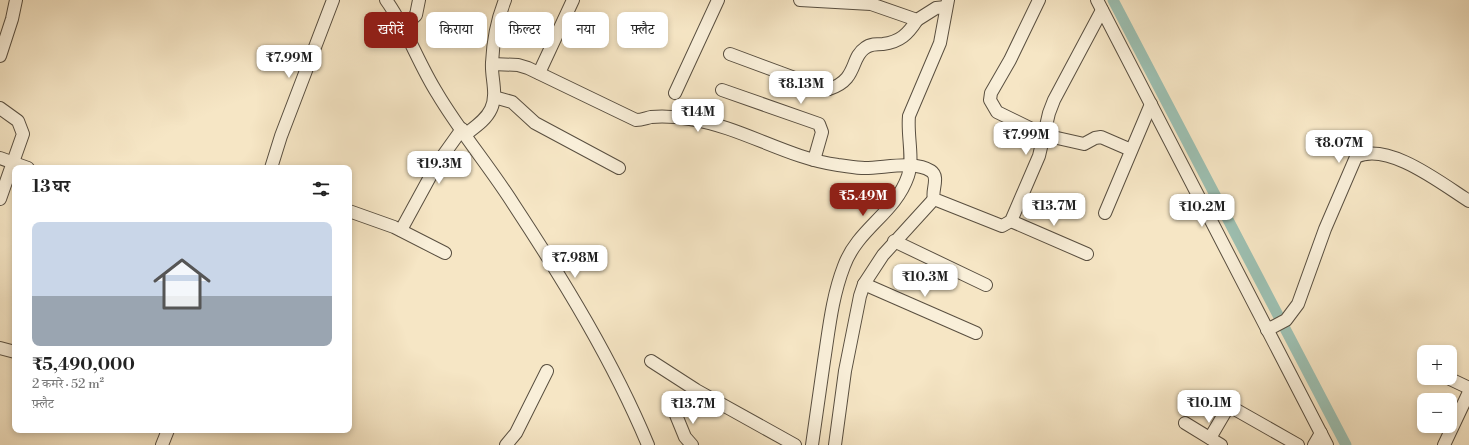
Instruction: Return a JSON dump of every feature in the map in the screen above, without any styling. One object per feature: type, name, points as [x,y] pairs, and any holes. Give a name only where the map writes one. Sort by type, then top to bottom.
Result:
[{"type":"street","points":[[0,56],[12,19],[16,0]]},
{"type":"street","points":[[272,165],[281,136],[333,0]]},
{"type":"street","points":[[386,0],[394,12]]},
{"type":"street","points":[[416,12],[419,0]]},
{"type":"street","points":[[401,230],[438,164],[464,132],[485,118],[492,107],[494,97],[492,64],[495,31],[505,0]]},
{"type":"street","points":[[539,73],[573,0]]},
{"type":"street","points":[[674,93],[718,0]]},
{"type":"street","points":[[800,0],[871,4],[917,20]]},
{"type":"street","points":[[1039,0],[1010,60],[991,93],[990,100],[997,112],[1044,135],[1084,144],[1095,138],[1101,137],[1131,150]]},
{"type":"street","points":[[730,54],[819,87],[829,89],[851,74],[860,52],[866,47],[896,42],[903,38],[917,20],[936,8],[947,4]]},
{"type":"street","points":[[917,167],[908,129],[909,116],[940,43],[947,4]]},
{"type":"street","points":[[492,64],[518,65],[539,73],[636,120],[650,118],[691,119],[730,130],[800,157],[865,168],[917,167],[932,171],[936,180],[932,194],[934,199],[1002,226],[1008,225],[1011,221],[1039,156],[1049,113],[1054,100],[1100,5]]},
{"type":"street","points":[[1100,5],[1270,329],[1327,445]]},
{"type":"street","points":[[414,48],[436,92],[514,205],[570,294],[633,410],[648,445]]},
{"type":"street","points":[[722,90],[819,124],[822,132],[814,160]]},
{"type":"street","points":[[494,97],[512,102],[535,123],[619,168]]},
{"type":"street","points":[[1105,213],[1151,104]]},
{"type":"street","points":[[0,108],[18,121],[22,128],[22,141],[14,163]]},
{"type":"street","points":[[1270,329],[1286,320],[1298,304],[1325,229],[1356,157],[1364,153],[1394,158],[1414,166],[1469,201]]},
{"type":"street","points":[[0,158],[20,165]]},
{"type":"street","points":[[812,445],[832,302],[844,267],[852,248],[862,234],[891,206],[900,194],[908,176],[917,167]]},
{"type":"street","points":[[0,199],[10,185],[12,174]]},
{"type":"street","points":[[835,445],[846,371],[860,296],[864,284],[883,254],[934,199]]},
{"type":"street","points":[[352,212],[401,230],[445,253]]},
{"type":"street","points":[[1011,221],[1087,254]]},
{"type":"street","points":[[894,241],[986,285]]},
{"type":"street","points":[[864,284],[976,333]]},
{"type":"street","points":[[0,348],[12,351]]},
{"type":"street","points":[[651,361],[702,393],[795,445]]},
{"type":"street","points":[[506,445],[516,433],[546,371]]},
{"type":"street","points":[[1457,382],[1469,388]]},
{"type":"street","points":[[1444,445],[1469,392]]},
{"type":"street","points":[[1210,438],[1227,409],[1231,407],[1298,445]]},
{"type":"street","points":[[676,415],[686,437],[692,445]]},
{"type":"street","points":[[1185,423],[1221,445]]},
{"type":"street","points":[[162,445],[167,433]]},
{"type":"street","points":[[1314,445],[1321,433]]},
{"type":"waterway","points":[[1113,0],[1346,445]]}]
